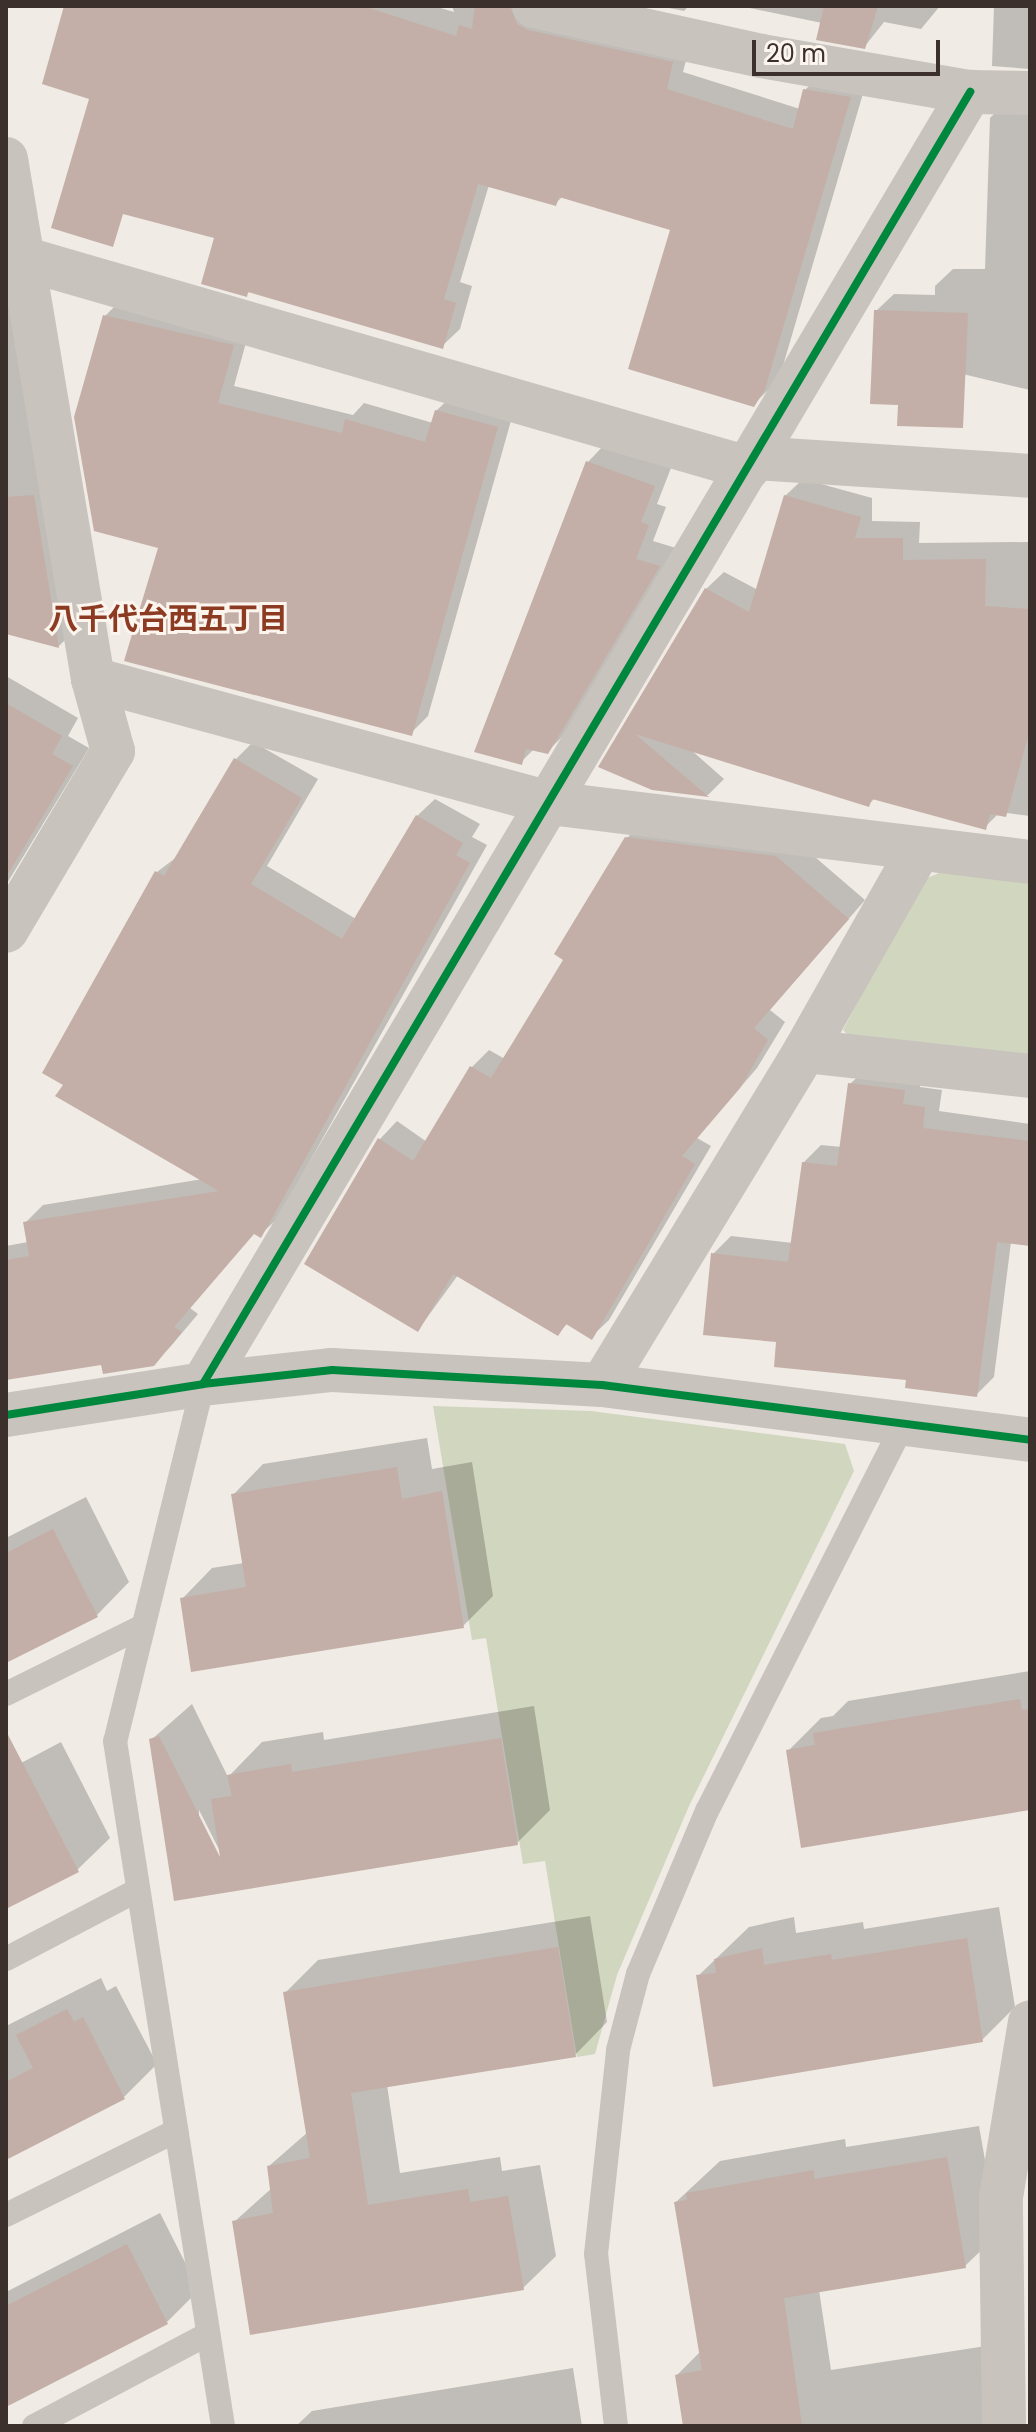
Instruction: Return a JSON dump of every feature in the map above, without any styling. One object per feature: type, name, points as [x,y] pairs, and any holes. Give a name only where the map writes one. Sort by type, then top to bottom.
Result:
[{"type":"street","points":[[534,6],[761,56],[970,92],[1030,93]]},
{"type":"street","points":[[203,1384],[970,92]]},
{"type":"street","points":[[6,159],[93,679],[113,751],[6,931]]},
{"type":"street","points":[[22,258],[751,463],[1030,476]]},
{"type":"street","points":[[93,679],[550,803],[918,851],[1030,862]]},
{"type":"street","points":[[602,1385],[805,1051],[918,851]]},
{"type":"street","points":[[805,1051],[1030,1076]]},
{"type":"street","points":[[6,1415],[203,1384],[332,1370],[602,1385],[1030,1440]]},
{"type":"street","points":[[1004,2426],[1001,2197],[1030,2022]]},
{"type":"lane","points":[[203,1384],[115,1741],[223,2426]]},
{"type":"lane","points":[[616,2426],[596,2254],[613,2081],[638,1974],[707,1811],[903,1424]]},
{"type":"lane","points":[[6,1694],[143,1626]]},
{"type":"lane","points":[[6,1959],[138,1890]]},
{"type":"lane","points":[[6,2215],[176,2131]]},
{"type":"lane","points":[[34,2426],[208,2334]]},
{"type":"green space","points":[[944,871],[1030,880],[1030,1058],[853,1040],[843,1030],[922,880]]},
{"type":"green space","points":[[433,1406],[591,1411],[845,1444],[854,1471],[689,1806],[617,1975],[595,2054],[577,2057],[545,1861],[523,1864],[486,1638],[472,1640]]},
{"type":"building","points":[[64,6],[363,6],[456,36],[459,25],[472,29],[475,6],[510,6],[517,24],[528,30],[673,62],[667,89],[793,129],[803,89],[851,97],[765,389],[754,407],[628,369],[670,230],[559,197],[556,206],[478,184],[444,299],[456,303],[443,349],[248,292],[247,297],[201,284],[214,238],[123,214],[113,247],[51,228],[89,99],[42,84]]},
{"type":"building","points":[[824,6],[878,6],[865,49],[816,40]]},
{"type":"building","points":[[874,310],[968,313],[963,428],[897,426],[898,405],[870,404]]},
{"type":"building","points":[[103,315],[234,345],[218,403],[342,433],[345,419],[425,442],[435,410],[498,427],[412,736],[124,661],[158,548],[94,531],[74,417]]},
{"type":"building","points":[[586,461],[655,486],[641,522],[649,525],[636,559],[660,566],[548,754],[526,749],[522,765],[474,752]]},
{"type":"building","points":[[34,495],[59,648],[6,634],[6,497]]},
{"type":"building","points":[[784,495],[861,517],[855,538],[903,538],[903,560],[986,559],[985,606],[1030,609],[1030,729],[1006,817],[990,814],[986,830],[872,799],[869,807],[635,734],[709,797],[652,790],[598,767],[705,588],[749,612]]},
{"type":"building","points":[[6,703],[62,736],[52,754],[73,766],[6,877]]},
{"type":"building","points":[[234,758],[302,798],[251,884],[342,939],[416,815],[463,843],[456,855],[470,863],[261,1238],[254,1234],[174,1327],[182,1332],[154,1366],[103,1374],[101,1365],[6,1380],[6,1260],[29,1256],[23,1222],[219,1191],[55,1096],[63,1085],[42,1073],[155,871],[164,876]]},
{"type":"building","points":[[625,837],[776,856],[849,919],[754,1028],[768,1040],[740,1088],[682,1156],[695,1164],[592,1340],[566,1324],[558,1336],[453,1274],[418,1332],[304,1264],[378,1138],[413,1161],[470,1066],[491,1078],[563,960],[554,954]]},
{"type":"building","points":[[848,1083],[905,1090],[903,1104],[925,1107],[923,1128],[1030,1141],[1030,1246],[997,1242],[977,1397],[905,1388],[906,1380],[774,1367],[776,1342],[703,1335],[711,1253],[788,1262],[802,1162],[837,1166]]},
{"type":"building","points":[[397,1467],[402,1499],[442,1491],[464,1628],[191,1672],[180,1598],[246,1587],[231,1494]]},
{"type":"building","points":[[53,1529],[98,1617],[6,1663],[6,1553]]},
{"type":"building","points":[[1020,1699],[1022,1710],[1030,1709],[1030,1810],[801,1848],[786,1750],[815,1745],[813,1733]]},
{"type":"building","points":[[6,1731],[79,1872],[6,1909]]},
{"type":"building","points":[[159,1736],[220,1857],[211,1799],[232,1796],[227,1775],[291,1764],[292,1772],[501,1738],[518,1845],[174,1901],[149,1739]]},
{"type":"building","points":[[967,1938],[983,2042],[713,2087],[696,1975],[716,1973],[714,1959],[762,1948],[764,1965],[831,1954],[832,1960]]},
{"type":"building","points":[[558,1947],[576,2057],[351,2093],[368,2205],[468,2189],[470,2202],[508,2196],[524,2290],[250,2335],[232,2221],[273,2213],[267,2166],[310,2158],[283,1992]]},
{"type":"building","points":[[67,2009],[74,2022],[83,2017],[125,2099],[6,2160],[6,2082],[33,2068],[16,2035]]},
{"type":"building","points":[[947,2157],[966,2268],[784,2298],[802,2426],[683,2426],[675,2375],[702,2370],[674,2202],[687,2200],[686,2193],[814,2170],[814,2179]]},
{"type":"building","points":[[127,2244],[168,2324],[6,2407],[6,2306]]},
{"type":"cycle path","points":[[203,1384],[970,92]]},
{"type":"cycle path","points":[[6,1415],[203,1384],[332,1370],[602,1385],[1030,1440]]},
{"type":"district","name":"八千代台西五丁目","points":[[168,619]]}]
